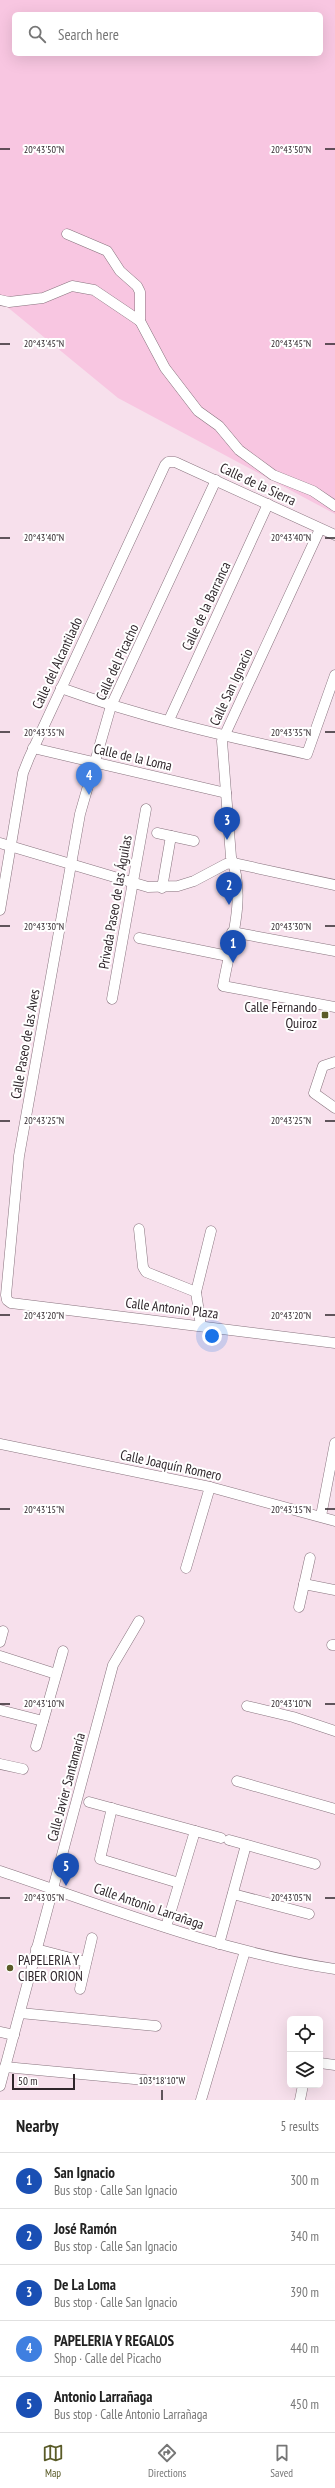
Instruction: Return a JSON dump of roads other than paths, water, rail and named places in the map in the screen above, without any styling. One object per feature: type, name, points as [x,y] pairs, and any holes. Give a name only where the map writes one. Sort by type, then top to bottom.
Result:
[{"type":"street","points":[[67,234],[107,251],[120,271],[137,286],[140,292],[140,321],[165,368],[198,411],[219,426],[239,450],[273,475],[313,492],[335,506]]},
{"type":"street","points":[[0,300],[9,302],[43,298],[72,286],[94,290],[140,321]]},
{"type":"street","name":"Calle de la Sierra","points":[[168,462],[175,462],[216,480],[335,536]]},
{"type":"street","name":"Calle del Alcantilado","points":[[0,910],[23,773],[33,748],[165,465],[168,462]]},
{"type":"street","name":"Calle del Picacho","points":[[71,865],[80,814],[111,706],[216,480]]},
{"type":"street","name":"Calle de la Barranca","points":[[169,720],[268,504]]},
{"type":"street","name":"Calle San Ignacio","points":[[320,529],[222,741],[233,863],[238,894],[223,986],[335,1007]]},
{"type":"street","points":[[61,688],[111,706],[169,720],[224,736],[307,754],[335,674]]},
{"type":"street","name":"Calle de la Loma","points":[[33,748],[226,793]]},
{"type":"street","name":"Privada Paseo de las Águilas","points":[[112,999],[146,809]]},
{"type":"street","points":[[157,833],[194,841]]},
{"type":"street","points":[[162,888],[172,836]]},
{"type":"street","points":[[0,843],[133,884],[162,888],[194,881],[221,866],[233,863],[335,885]]},
{"type":"street","name":"Calle Paseo de las Aves","points":[[7,1300],[19,1156],[71,865]]},
{"type":"street","points":[[232,932],[335,951]]},
{"type":"street","points":[[139,938],[228,956]]},
{"type":"street","points":[[335,1062],[323,1066],[314,1093],[335,1108]]},
{"type":"street","points":[[139,1229],[143,1267],[146,1272],[196,1292]]},
{"type":"street","points":[[201,1326],[196,1292],[211,1231]]},
{"type":"street","name":"Calle Antonio Plaza","points":[[7,1300],[11,1303],[335,1343]]},
{"type":"street","points":[[321,1516],[335,1443]]},
{"type":"street","name":"Calle Joaquín Romero","points":[[0,1444],[210,1487],[335,1521]]},
{"type":"street","points":[[186,1568],[210,1487]]},
{"type":"street","points":[[299,1607],[310,1558]]},
{"type":"street","points":[[304,1584],[335,1590]]},
{"type":"street","name":"Calle Javier Santamaría","points":[[0,2086],[113,1664],[139,1621]]},
{"type":"street","points":[[0,1642],[3,1631]]},
{"type":"street","points":[[36,1746],[63,1650]]},
{"type":"street","points":[[0,1656],[56,1674]]},
{"type":"street","points":[[247,1706],[293,1717],[335,1731]]},
{"type":"street","points":[[0,1710],[43,1721]]},
{"type":"street","points":[[0,1764],[23,1769]]},
{"type":"street","points":[[237,1781],[335,1810]]},
{"type":"street","points":[[89,1802],[316,1864]]},
{"type":"street","points":[[112,1808],[100,1859],[179,1883]]},
{"type":"street","points":[[166,1927],[195,1831]]},
{"type":"street","points":[[219,1944],[246,1845]]},
{"type":"street","name":"Calle Antonio Larrañaga","points":[[0,1871],[219,1944],[295,1964],[335,1969]]},
{"type":"street","points":[[233,1894],[309,1914]]},
{"type":"street","points":[[80,1989],[92,1938]]},
{"type":"street","points":[[36,1950],[86,1962]]},
{"type":"street","points":[[201,2100],[244,1951]]},
{"type":"street","points":[[20,2013],[156,2026]]},
{"type":"street","points":[[0,2032],[14,2035]]},
{"type":"street","points":[[323,2063],[335,2065]]},
{"type":"street","points":[[5,2067],[145,2080]]},
{"type":"street","points":[[300,2100],[302,2088]]},
{"type":"place","name":"PAPELERIA Y REGALOS","points":[[89,795]]},
{"type":"place","name":"De La Loma","points":[[227,840]]},
{"type":"place","name":"José Ramón","points":[[229,905]]},
{"type":"place","name":"San Ignacio","points":[[233,963]]},
{"type":"place","name":"Calle Fernando Quiroz","points":[[325,1015]]},
{"type":"place","name":"Antonio Larrañaga","points":[[66,1886]]},
{"type":"place","name":"PAPELERIA Y CIBER ORION","points":[[10,1968]]}]
